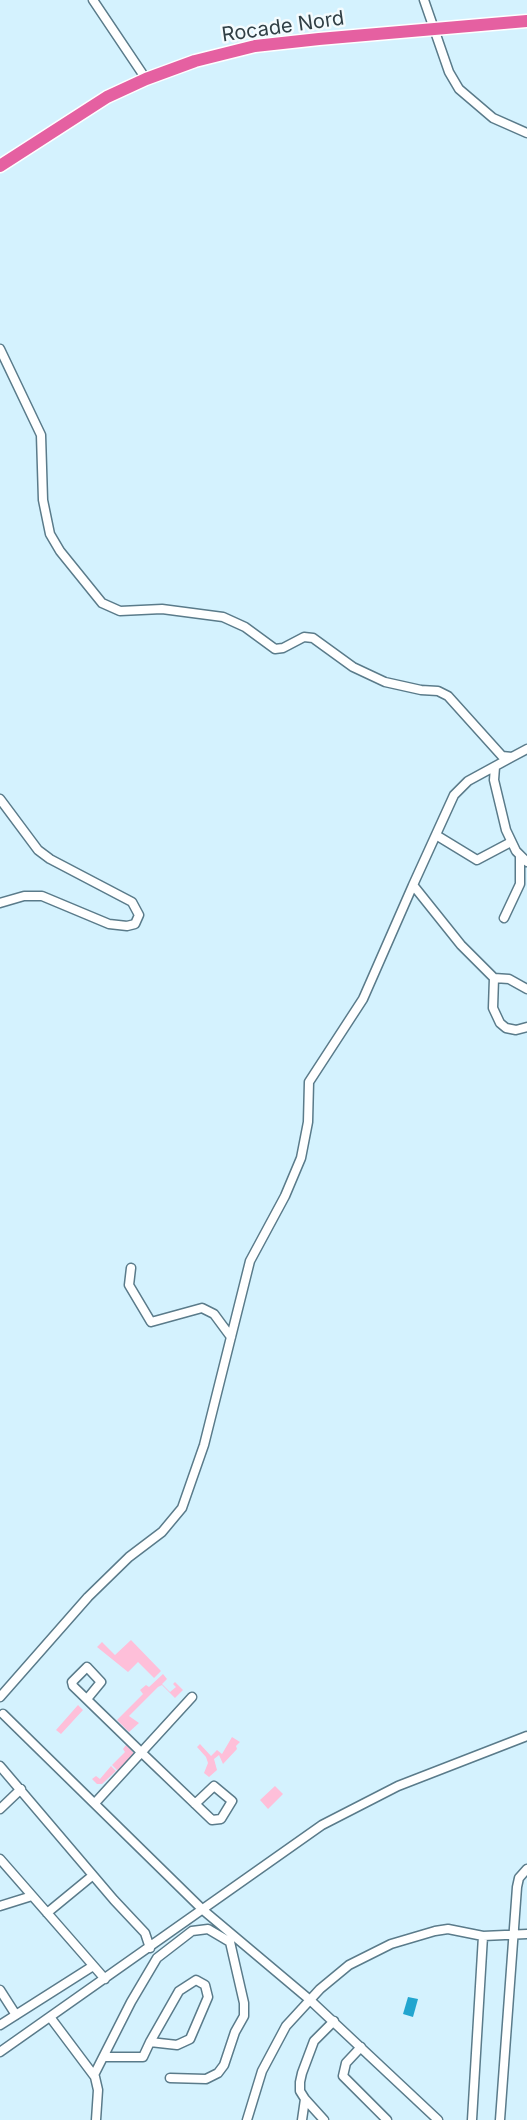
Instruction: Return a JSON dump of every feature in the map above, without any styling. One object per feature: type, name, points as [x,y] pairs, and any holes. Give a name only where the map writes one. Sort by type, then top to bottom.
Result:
[{"type":"highway","name":"Rocade Nord","points":[[0,166],[86,108],[146,79],[195,61],[255,46],[527,21]]},
{"type":"street","points":[[93,0],[146,79]]},
{"type":"street","points":[[424,0],[449,72],[459,89],[493,118],[527,133]]},
{"type":"street","points":[[0,349],[41,435],[43,500],[50,534],[60,551],[102,603],[120,610],[162,609],[223,618],[245,627],[275,649],[289,646],[304,637],[313,638],[353,667],[385,682],[444,693],[502,756],[512,757]]},
{"type":"street","points":[[0,1698],[88,1597],[176,1516],[191,1486],[204,1445],[250,1261],[285,1196],[301,1158],[308,1122],[309,1082],[363,999],[436,835],[461,787],[527,749]]},
{"type":"street","points":[[495,767],[499,801],[511,842],[524,860],[520,884],[504,918]]},
{"type":"street","points":[[0,800],[38,850],[50,859],[132,902],[139,915],[135,924],[127,926],[109,924],[42,897],[24,896],[0,903]]},
{"type":"street","points":[[436,835],[477,860],[511,842]]},
{"type":"street","points":[[413,885],[462,945],[494,978],[510,979],[527,989]]},
{"type":"street","points":[[494,978],[495,1015],[506,1028],[516,1030],[527,1027]]},
{"type":"street","points":[[131,1268],[129,1285],[151,1322],[202,1308],[213,1314],[231,1338]]},
{"type":"street","points":[[95,1803],[192,1697]]},
{"type":"street","points":[[87,1699],[195,1804],[215,1821],[221,1819],[232,1802],[214,1786],[195,1804]]},
{"type":"street","points":[[3,1714],[203,1910],[334,2021],[438,2120]]},
{"type":"street","points":[[0,2052],[150,1948],[297,1841],[338,1816],[398,1786],[527,1736]]},
{"type":"street","points":[[0,1766],[92,1876],[146,1933],[150,1948]]},
{"type":"street","points":[[0,1809],[21,1789]]},
{"type":"street","points":[[0,1859],[105,1979]]},
{"type":"street","points":[[500,2120],[517,1882],[527,1869]]},
{"type":"street","points":[[47,1913],[92,1876]]},
{"type":"street","points":[[0,1906],[32,1896]]},
{"type":"street","points":[[94,2075],[131,2002],[158,1958],[192,1931],[208,1929],[230,1942],[244,2003],[244,2016],[235,2032],[224,2065],[218,2073],[206,2079],[170,2078]]},
{"type":"street","points":[[247,2120],[257,2084],[277,2042],[310,2000],[349,1965],[391,1944],[448,1929],[483,1936],[527,1934]]},
{"type":"street","points":[[472,2120],[483,1936]]},
{"type":"street","points":[[0,2025],[93,1966]]},
{"type":"street","points":[[105,2057],[143,2057],[150,2042],[183,1987],[196,1980],[205,1985],[208,1997],[190,2039],[177,2045],[150,2042]]},
{"type":"street","points":[[0,1990],[16,2015]]},
{"type":"street","points":[[50,2017],[94,2075],[98,2090],[96,2120]]},
{"type":"street","points":[[324,2120],[304,2099],[300,2091],[300,2082],[314,2041],[334,2021]]},
{"type":"street","points":[[361,2048],[346,2063],[343,2076],[387,2120]]},
{"type":"street","points":[[302,2120],[304,2099]]},
{"type":"shaded area","points":[[131,1640],[161,1671],[154,1678],[138,1662],[128,1672],[97,1647],[102,1642],[115,1655]]},
{"type":"shaded area","points":[[163,1674],[167,1679],[162,1684],[170,1692],[176,1687],[173,1684],[175,1682],[183,1690],[175,1698],[162,1685],[158,1687],[129,1716],[139,1723],[129,1732],[117,1720],[143,1694],[140,1690],[146,1685],[149,1687]]},
{"type":"shaded area","points":[[78,1705],[83,1710],[61,1734],[56,1730]]},
{"type":"shaded area","points":[[232,1737],[240,1742],[236,1746],[237,1749],[223,1764],[219,1755],[214,1759],[217,1770],[209,1777],[204,1773],[208,1763],[206,1757],[197,1747],[200,1744],[211,1756],[217,1750],[222,1754]]},
{"type":"shaded area","points":[[126,1745],[133,1752],[133,1757],[119,1772],[112,1765],[125,1752],[123,1749]]},
{"type":"shaded area","points":[[111,1766],[116,1771],[102,1784],[97,1784],[92,1779],[96,1776],[100,1779]]},
{"type":"shaded area","points":[[275,1786],[283,1794],[268,1809],[260,1800]]},
{"type":"water","points":[[408,1997],[418,1999],[413,2017],[403,2014]]}]
